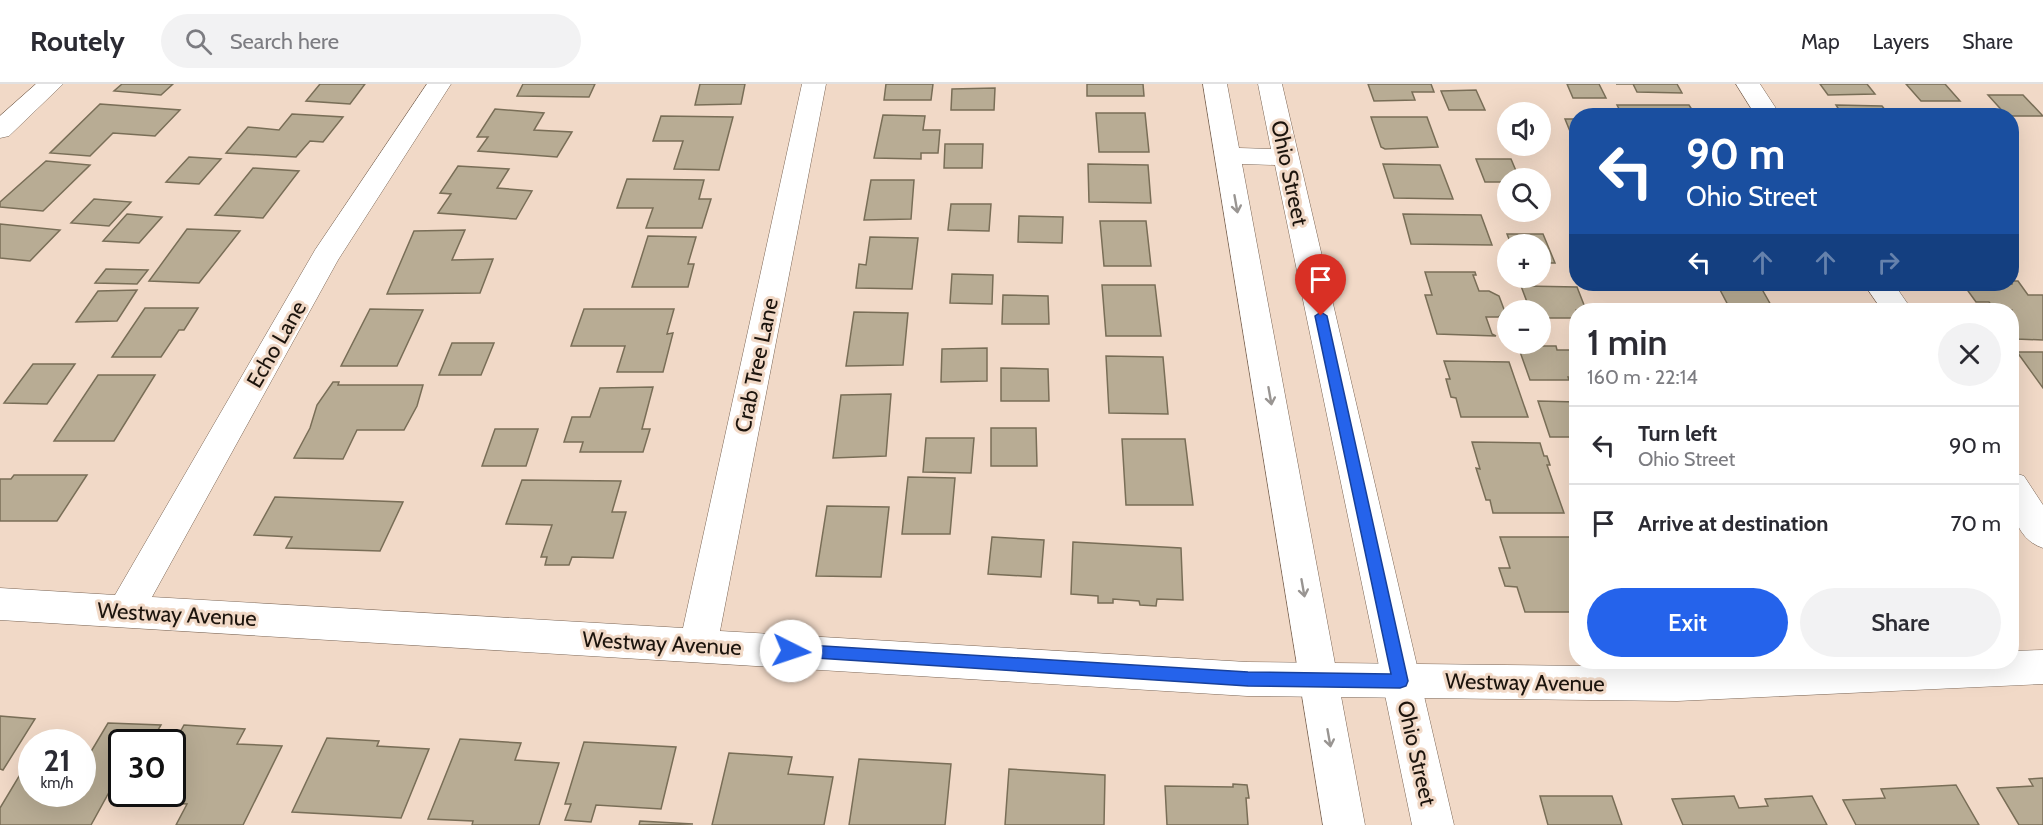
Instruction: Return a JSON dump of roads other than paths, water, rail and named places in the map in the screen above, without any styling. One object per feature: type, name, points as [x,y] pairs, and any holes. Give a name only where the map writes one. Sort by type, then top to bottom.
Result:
[{"type":"street","points":[[0,130],[51,84]]},
{"type":"street","name":"Echo Lane","points":[[125,611],[326,257],[440,84]]},
{"type":"street","name":"Crab Tree Lane","points":[[698,646],[814,84]]},
{"type":"street","points":[[1215,84],[1344,825]]},
{"type":"street","name":"Ohio Street","points":[[1270,84],[1433,825]]},
{"type":"street","points":[[1748,84],[1764,108]]},
{"type":"street","points":[[1228,156],[1286,157]]},
{"type":"street","points":[[2019,497],[2043,534]]},
{"type":"street","name":"Westway Avenue","points":[[0,603],[1248,679],[1677,684],[1982,669]]},
{"type":"street","name":"Westway Avenue","points":[[2019,667],[2043,666]]}]
